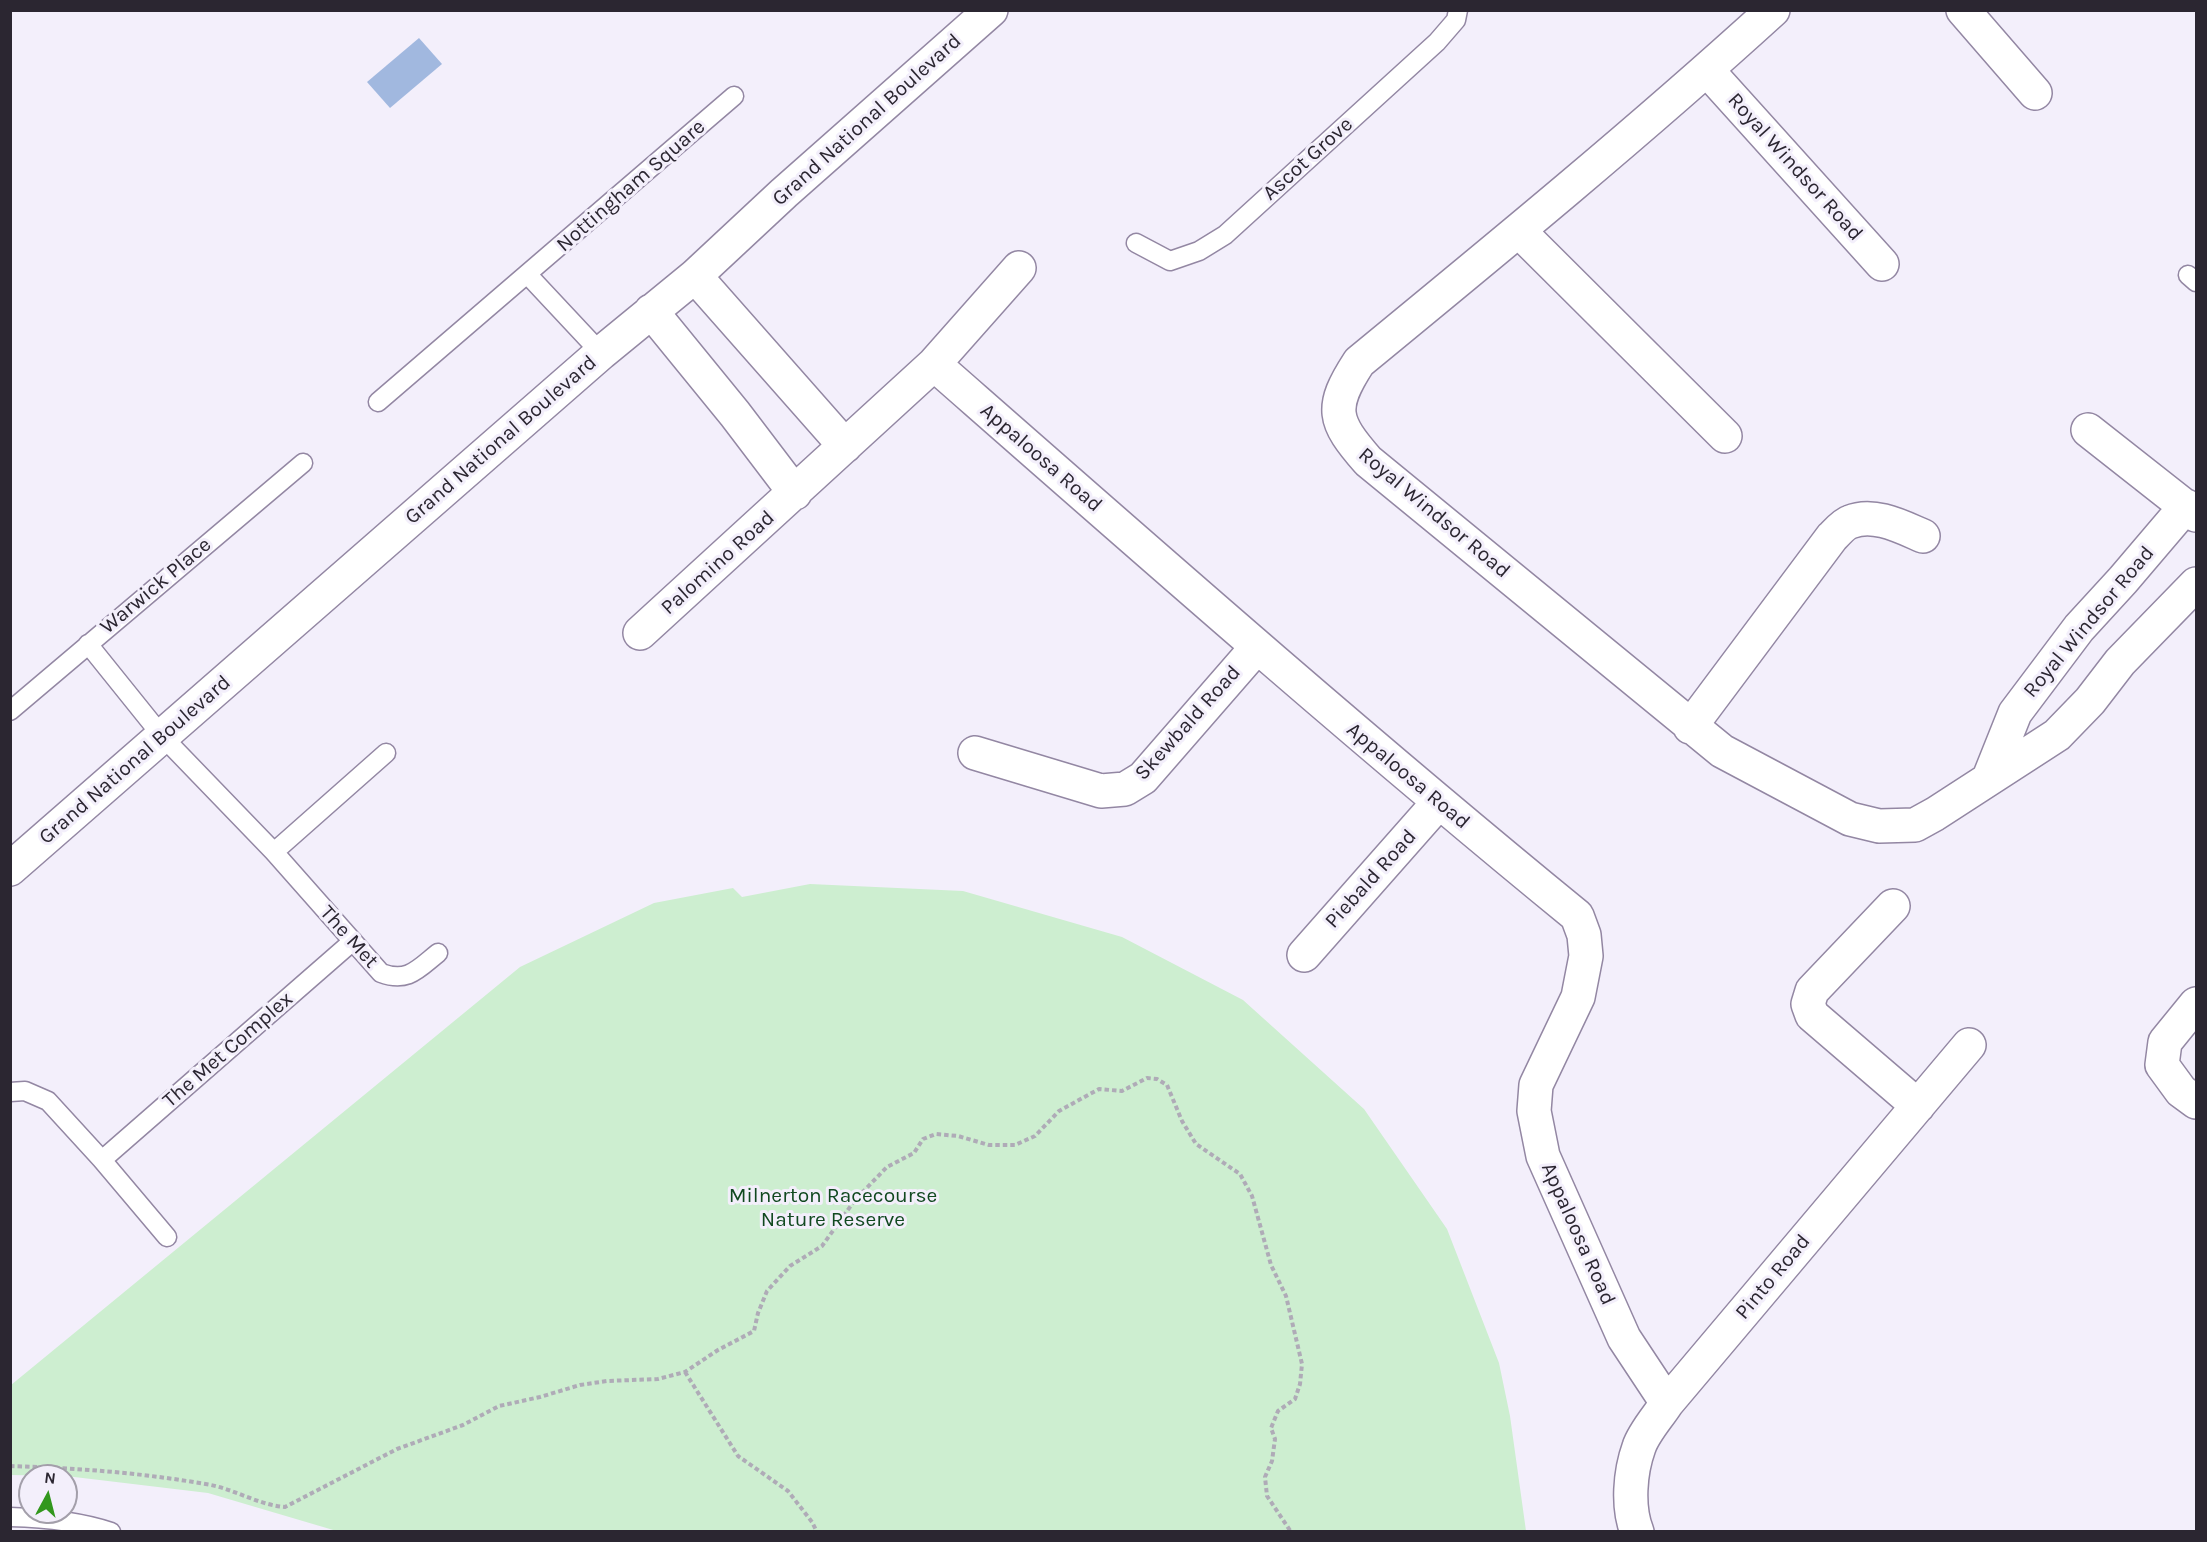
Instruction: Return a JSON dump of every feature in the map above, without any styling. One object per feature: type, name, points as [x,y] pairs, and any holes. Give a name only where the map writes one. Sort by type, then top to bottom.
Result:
[{"type":"street","name":"Grand National Boulevard","points":[[10,868],[602,353],[695,276],[784,193],[991,10]]},
{"type":"street","name":"Royal Windsor Road","points":[[1773,10],[1707,70],[1519,231],[1359,362],[1345,384],[1337,412],[1350,440],[1368,461],[1722,751],[1850,819],[1880,826],[1915,825],[2057,735],[2090,701],[2120,662],[2196,584]]},
{"type":"street","points":[[1963,10],[2035,93]]},
{"type":"street","name":"Royal Windsor Road","points":[[1707,70],[1882,264]]},
{"type":"street","points":[[1519,231],[1725,436]]},
{"type":"street","points":[[651,311],[735,414],[795,493],[934,364],[1019,268]]},
{"type":"street","points":[[695,276],[845,446]]},
{"type":"street","name":"Appaloosa Road","points":[[934,364],[1257,647],[1577,916],[1584,935],[1586,956],[1578,997],[1536,1085],[1534,1111],[1543,1156],[1624,1338],[1667,1403]]},
{"type":"street","points":[[2088,430],[2191,511]]},
{"type":"street","name":"Palomino Road","points":[[640,633],[795,493]]},
{"type":"street","name":"Royal Windsor Road","points":[[1989,778],[2015,713],[2079,628],[2191,511]]},
{"type":"street","points":[[1690,727],[1832,537],[1849,522],[1869,518],[1894,523],[1923,536]]},
{"type":"street","name":"Skewbald Road","points":[[975,753],[1101,791],[1125,789],[1143,778],[1257,647]]},
{"type":"street","name":"Piebald Road","points":[[1304,955],[1439,802]]},
{"type":"street","points":[[1893,906],[1812,991],[1808,1004],[1812,1015],[1918,1106]]},
{"type":"street","points":[[2196,1004],[2165,1042],[2162,1065],[2181,1091],[2196,1102]]},
{"type":"street","name":"Pinto Road","points":[[1637,1532],[1633,1522],[1632,1478],[1639,1445],[1667,1403],[1969,1045]]},
{"type":"lane","name":"Ascot Grove","points":[[1136,243],[1170,261],[1199,251],[1225,235],[1437,42],[1456,20],[1458,10]]},
{"type":"lane","name":"Nottingham Square","points":[[378,402],[734,96]]},
{"type":"lane","points":[[528,275],[602,353]]},
{"type":"lane","name":"Warwick Place","points":[[10,711],[303,463]]},
{"type":"lane","name":"Warwick Place","points":[[88,644],[162,736]]},
{"type":"lane","name":"The Met","points":[[162,736],[274,852],[381,973],[394,978],[411,974],[438,952]]},
{"type":"lane","points":[[274,852],[386,753]]},
{"type":"lane","name":"The Met Complex","points":[[102,1160],[353,941]]},
{"type":"lane","points":[[10,1092],[25,1091],[48,1101],[167,1237]]},
{"type":"lane","points":[[10,1517],[47,1518],[111,1532]]},
{"type":"path","points":[[10,1466],[110,1470],[185,1480],[224,1488],[272,1506],[285,1507],[397,1449],[464,1425],[499,1406],[580,1385],[608,1381],[658,1379],[685,1372],[718,1350],[754,1331],[767,1291],[790,1266],[822,1246],[855,1200],[887,1167],[914,1153],[923,1139],[936,1134],[958,1136],[989,1145],[1015,1145],[1035,1136],[1059,1112],[1099,1089],[1122,1092],[1146,1078],[1157,1079],[1167,1085],[1182,1121],[1196,1144],[1240,1174],[1252,1196],[1271,1265],[1286,1296],[1302,1364],[1300,1384],[1295,1399],[1278,1411],[1271,1428],[1275,1439],[1272,1461],[1265,1477],[1267,1496],[1291,1532]]},
{"type":"path","points":[[685,1372],[738,1456],[788,1491],[817,1532]]},
{"type":"green space","name":"Milnerton Racecourse Nature Reserve","points":[[810,884],[963,891],[1122,937],[1243,1000],[1364,1109],[1447,1229],[1499,1363],[1510,1416],[1526,1531],[340,1532],[208,1493],[78,1477],[78,1464],[18,1464],[18,1475],[11,1475],[11,1385],[520,967],[654,903],[733,888],[742,897]]},
{"type":"water","points":[[419,38],[442,64],[390,108],[367,82]]}]
